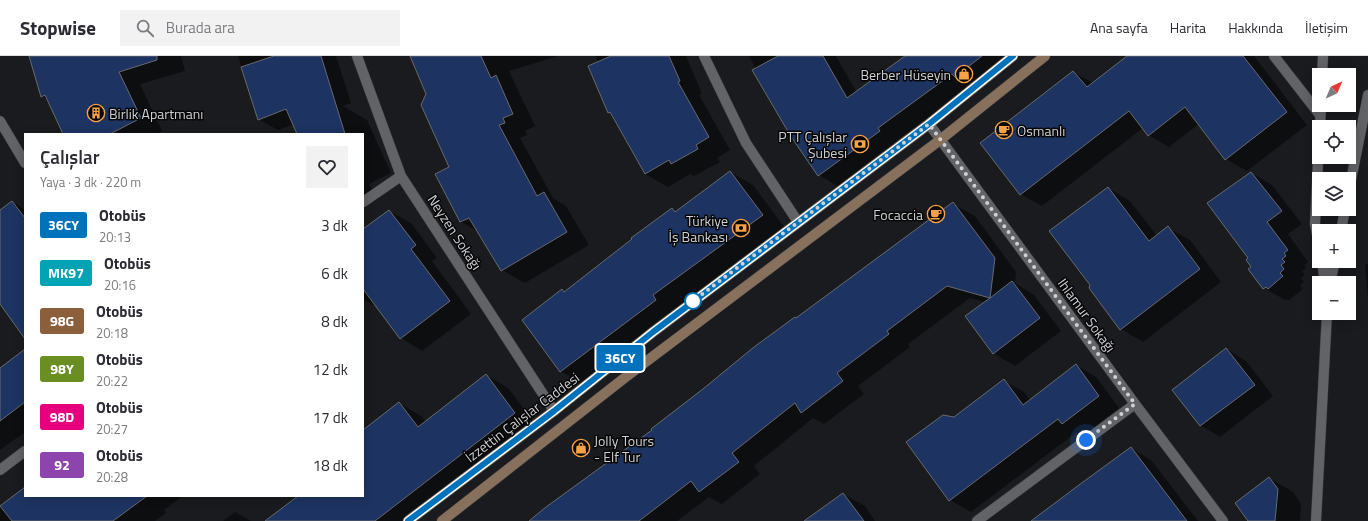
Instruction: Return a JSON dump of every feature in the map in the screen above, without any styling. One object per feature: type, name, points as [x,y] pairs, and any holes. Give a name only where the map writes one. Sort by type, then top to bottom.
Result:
[{"type":"main road","name":"İzzettin Çalışlar Caddesi","points":[[408,521],[554,411],[653,332],[929,124],[1013,56]]},
{"type":"main road","points":[[446,520],[627,376],[940,140],[1045,56]]},
{"type":"street","name":"Neyzen Sokağı","points":[[357,56],[401,176],[554,411]]},
{"type":"street","points":[[704,56],[746,143],[798,222]]},
{"type":"street","points":[[1274,56],[1312,101]]},
{"type":"street","points":[[1322,68],[1323,56]]},
{"type":"street","points":[[1353,172],[1368,95]]},
{"type":"street","points":[[0,121],[24,161]]},
{"type":"street","name":"Ihlamur Sokağı","points":[[929,124],[1223,521]]},
{"type":"street","points":[[1315,224],[1318,164]]},
{"type":"street","points":[[364,201],[401,176]]},
{"type":"street","points":[[1316,521],[1327,320]]},
{"type":"street","points":[[976,521],[1135,404]]},
{"type":"street","points":[[0,470],[24,452]]},
{"type":"building","points":[[29,56],[157,56],[157,60],[119,72],[141,118],[112,133],[63,133],[45,95],[41,97]]},
{"type":"building","points":[[274,56],[321,56],[345,133],[297,133],[286,109],[258,120],[241,67]]},
{"type":"building","points":[[410,56],[481,56],[491,78],[496,75],[513,114],[503,118],[505,123],[499,125],[537,196],[544,192],[567,232],[501,271],[469,218],[460,222],[435,174],[449,167],[421,105],[426,94]]},
{"type":"building","points":[[611,56],[669,56],[680,81],[678,82],[709,137],[696,145],[698,149],[671,164],[669,160],[645,174],[610,112],[608,113],[588,66]]},
{"type":"building","points":[[778,56],[823,56],[847,98],[905,56],[982,56],[955,77],[952,74],[878,128],[880,131],[818,176],[790,135],[752,70]]},
{"type":"building","points":[[1127,56],[1243,56],[1287,112],[1225,160],[1185,107],[1148,136],[1129,111],[1020,195],[980,143],[1073,71],[1087,87]]},
{"type":"building","points":[[730,171],[763,215],[653,295],[656,300],[560,372],[522,320],[562,289],[564,292],[632,239],[631,238],[672,208],[675,212]]},
{"type":"building","points":[[1251,172],[1282,211],[1267,222],[1288,250],[1284,253],[1286,256],[1282,259],[1285,262],[1281,265],[1284,269],[1280,273],[1283,276],[1268,289],[1266,287],[1263,289],[1248,269],[1251,267],[1246,260],[1248,258],[1207,203]]},
{"type":"building","points":[[1108,187],[1149,241],[1168,226],[1200,269],[1120,330],[1089,288],[1090,285],[1049,231]]},
{"type":"building","points":[[12,201],[24,217],[24,338],[0,304],[0,210]]},
{"type":"building","points":[[953,202],[995,258],[990,298],[947,286],[887,331],[889,334],[837,373],[843,381],[801,413],[795,403],[732,453],[739,462],[699,492],[691,481],[639,521],[529,521],[652,430],[651,429],[754,347],[795,317],[796,318]]},
{"type":"building","points":[[389,210],[416,245],[411,249],[450,301],[400,339],[364,290],[364,228]]},
{"type":"building","points":[[1012,281],[1040,318],[993,354],[965,316]]},
{"type":"building","points":[[1226,348],[1255,385],[1200,426],[1172,390]]},
{"type":"building","points":[[24,350],[24,403],[0,421],[0,368]]},
{"type":"building","points":[[1076,364],[1099,396],[1062,424],[1058,419],[949,501],[906,442],[943,415],[954,417],[1004,379],[1023,405]]},
{"type":"building","points":[[486,374],[515,413],[375,521],[265,521],[297,497],[364,497],[364,429],[399,402],[418,427]]},
{"type":"building","points":[[1131,447],[1187,521],[1031,521],[1083,482]]},
{"type":"building","points":[[1269,477],[1278,489],[1275,521],[1248,521],[1235,503]]},
{"type":"building","points":[[24,488],[24,497],[146,497],[113,521],[12,521],[0,506]]},
{"type":"building","points":[[843,493],[864,521],[804,521]]},
{"type":"bus line","name":"36CY","points":[[408,521],[554,411],[653,332],[929,124],[1013,56]]},
{"type":"place","name":"Berber Hüseyin","points":[[964,74]]},
{"type":"place","name":"Birlik Apartmanı","points":[[96,113]]},
{"type":"place","name":"Osmanlı","points":[[1004,130]]},
{"type":"place","name":"PTT Çalışlar Şubesi","points":[[860,144]]},
{"type":"place","name":"Focaccia","points":[[936,214]]},
{"type":"place","name":"Türkiye İş Bankası","points":[[741,228]]},
{"type":"place","name":"Jolly Tours - Elf Tur","points":[[581,448]]},
{"type":"route","points":[[693,301],[689,304],[929,124],[1135,404],[1086,440]]}]
